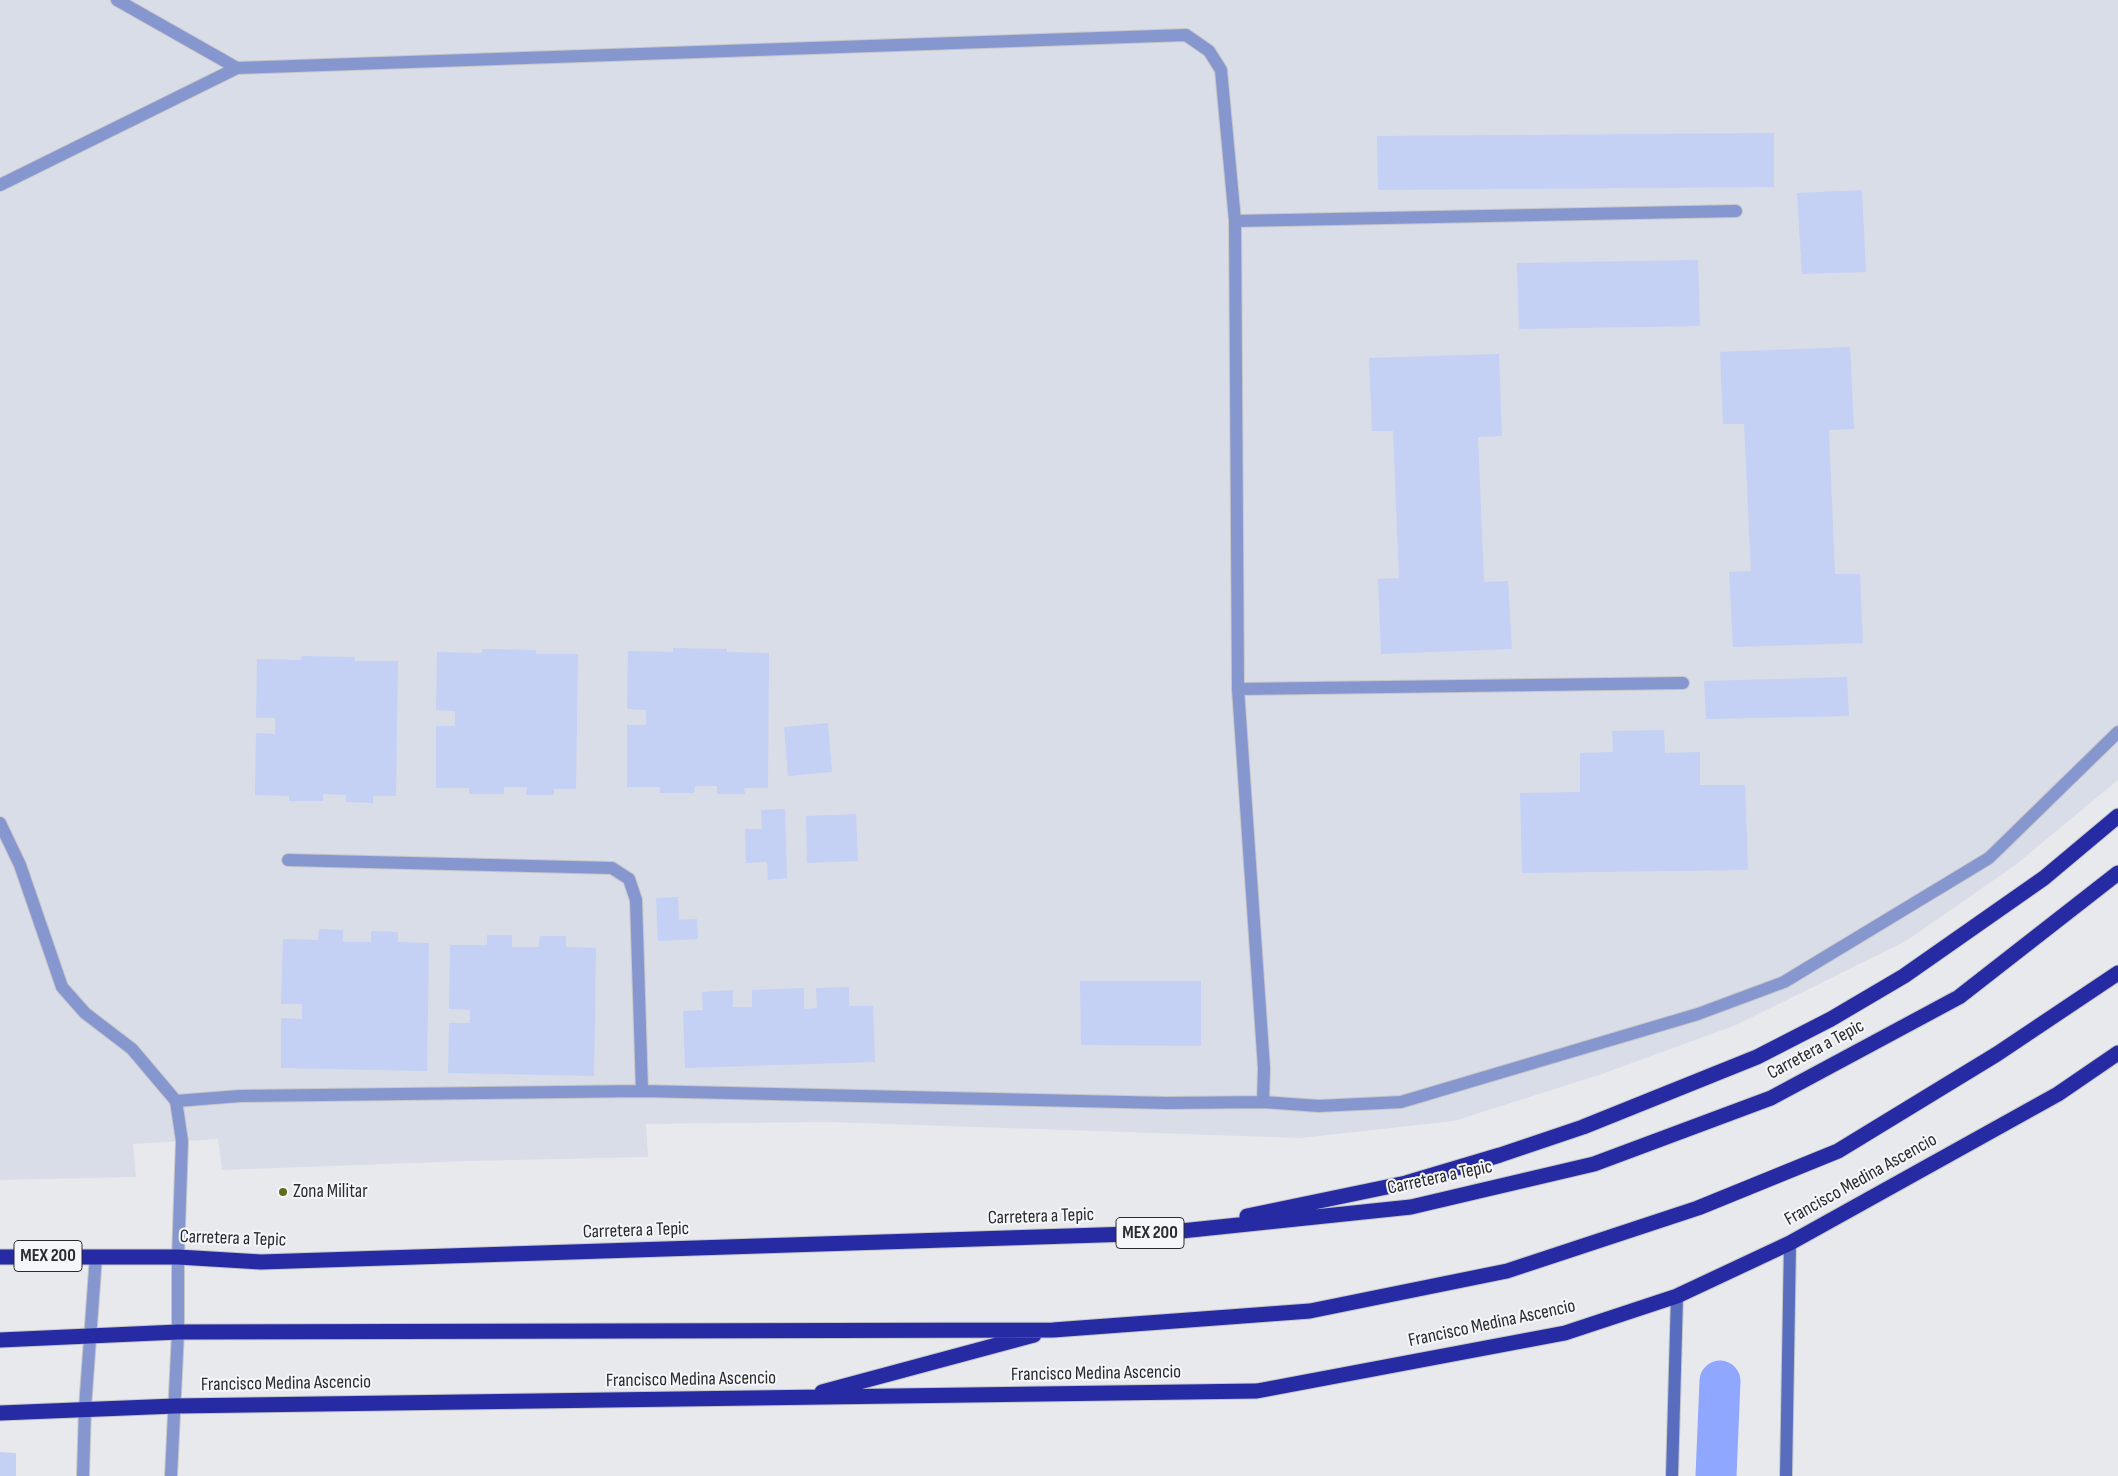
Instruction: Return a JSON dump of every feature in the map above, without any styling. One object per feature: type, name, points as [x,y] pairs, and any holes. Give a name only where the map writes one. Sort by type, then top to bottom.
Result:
[{"type":"highway","points":[[1162,1233],[1406,1183],[1500,1155],[1583,1127],[1757,1057],[1831,1019],[1904,976],[2044,878],[2118,816]]},
{"type":"highway","name":"Carretera a Tepic","points":[[0,1257],[178,1257],[261,1262],[1162,1233],[1411,1207],[1594,1164],[1771,1098],[1959,997],[2118,873]]},
{"type":"highway","points":[[0,1340],[178,1332],[1053,1330],[1310,1311],[1506,1271],[1698,1208],[1838,1151],[1997,1054],[2118,974]]},
{"type":"highway","name":"Francisco Medina Ascencio","points":[[0,1413],[85,1408],[175,1406],[1257,1391],[1565,1333],[1677,1296],[1790,1243],[2058,1094],[2118,1053]]},
{"type":"highway","points":[[798,1398],[1053,1330]]},
{"type":"street","points":[[117,0],[237,68]]},
{"type":"street","points":[[0,185],[237,68],[1186,35],[1209,51],[1221,70],[1235,221],[1238,688],[1264,1068],[1263,1102]]},
{"type":"street","points":[[1235,221],[1736,211]]},
{"type":"street","points":[[1238,688],[1683,683]]},
{"type":"street","points":[[176,1101],[240,1096],[642,1091],[1167,1103],[1263,1102],[1319,1106],[1400,1102],[1698,1014],[1784,982],[1989,858],[2118,732]]},
{"type":"street","points":[[0,823],[20,865],[62,987],[85,1012],[132,1049],[176,1101],[182,1141],[178,1257],[178,1332],[171,1476]]},
{"type":"street","points":[[288,860],[612,868],[629,879],[636,900],[642,1091]]},
{"type":"street","points":[[1786,1476],[1790,1243]]},
{"type":"street","points":[[83,1476],[85,1408],[96,1256]]},
{"type":"street","points":[[1672,1476],[1677,1296]]},
{"type":"shaded area","points":[[0,0],[2118,0],[2118,780],[2014,866],[1906,941],[1736,1025],[1602,1074],[1454,1121],[1301,1138],[829,1122],[646,1124],[648,1157],[222,1170],[218,1139],[133,1144],[136,1177],[0,1180]]},
{"type":"building","points":[[1774,133],[1774,187],[1378,190],[1377,136]]},
{"type":"building","points":[[1862,190],[1866,272],[1802,274],[1797,193]]},
{"type":"building","points":[[1698,260],[1700,326],[1519,329],[1517,263]]},
{"type":"building","points":[[1850,347],[1854,429],[1829,430],[1835,574],[1860,574],[1863,643],[1733,647],[1729,572],[1751,571],[1744,424],[1723,424],[1720,352]]},
{"type":"building","points":[[1499,354],[1502,436],[1478,437],[1484,582],[1508,581],[1512,649],[1381,654],[1378,579],[1399,578],[1393,431],[1372,431],[1369,358]]},
{"type":"building","points":[[673,648],[727,649],[727,652],[769,653],[768,788],[744,788],[745,794],[717,794],[717,786],[695,786],[694,793],[660,793],[660,787],[627,787],[627,725],[646,725],[646,710],[627,709],[628,651],[673,652]]},
{"type":"building","points":[[482,649],[536,650],[536,654],[578,654],[576,789],[554,789],[554,795],[526,795],[527,787],[504,787],[504,794],[469,794],[469,788],[436,788],[436,726],[455,726],[455,711],[436,710],[437,652],[482,653]]},
{"type":"building","points":[[301,656],[355,657],[355,661],[398,661],[396,796],[373,796],[373,803],[346,802],[346,795],[323,794],[323,801],[289,801],[289,796],[255,795],[256,733],[275,734],[275,718],[256,718],[257,659],[302,660]]},
{"type":"building","points":[[1847,677],[1849,716],[1706,719],[1704,681]]},
{"type":"building","points":[[828,723],[832,772],[788,776],[784,727]]},
{"type":"building","points":[[1664,730],[1665,753],[1700,752],[1700,785],[1745,785],[1748,870],[1522,873],[1520,793],[1580,792],[1580,753],[1613,752],[1612,731]]},
{"type":"building","points":[[785,809],[787,878],[768,880],[767,862],[746,863],[745,829],[762,829],[761,810]]},
{"type":"building","points":[[856,814],[858,861],[807,863],[806,816]]},
{"type":"building","points":[[678,897],[679,920],[697,919],[698,939],[658,941],[656,898]]},
{"type":"building","points":[[319,929],[343,930],[343,942],[371,942],[371,931],[398,932],[398,942],[429,943],[427,1071],[281,1068],[281,1018],[302,1019],[302,1004],[281,1004],[283,939],[318,940]]},
{"type":"building","points":[[487,935],[512,935],[512,947],[539,947],[540,936],[566,936],[566,947],[596,948],[594,1076],[448,1073],[449,1023],[470,1023],[470,1010],[449,1009],[450,945],[487,945]]},
{"type":"building","points":[[1080,981],[1201,981],[1201,1046],[1081,1045]]},
{"type":"building","points":[[849,987],[849,1006],[873,1006],[875,1062],[685,1068],[683,1011],[703,1010],[702,992],[733,990],[733,1007],[752,1007],[752,990],[804,988],[804,1009],[817,1008],[816,988]]},
{"type":"building","points":[[0,1452],[16,1453],[16,1476],[0,1476]]},
{"type":"waterway","points":[[1716,1476],[1720,1381]]},
{"type":"place","name":"Zona Militar","points":[[283,1192]]}]
